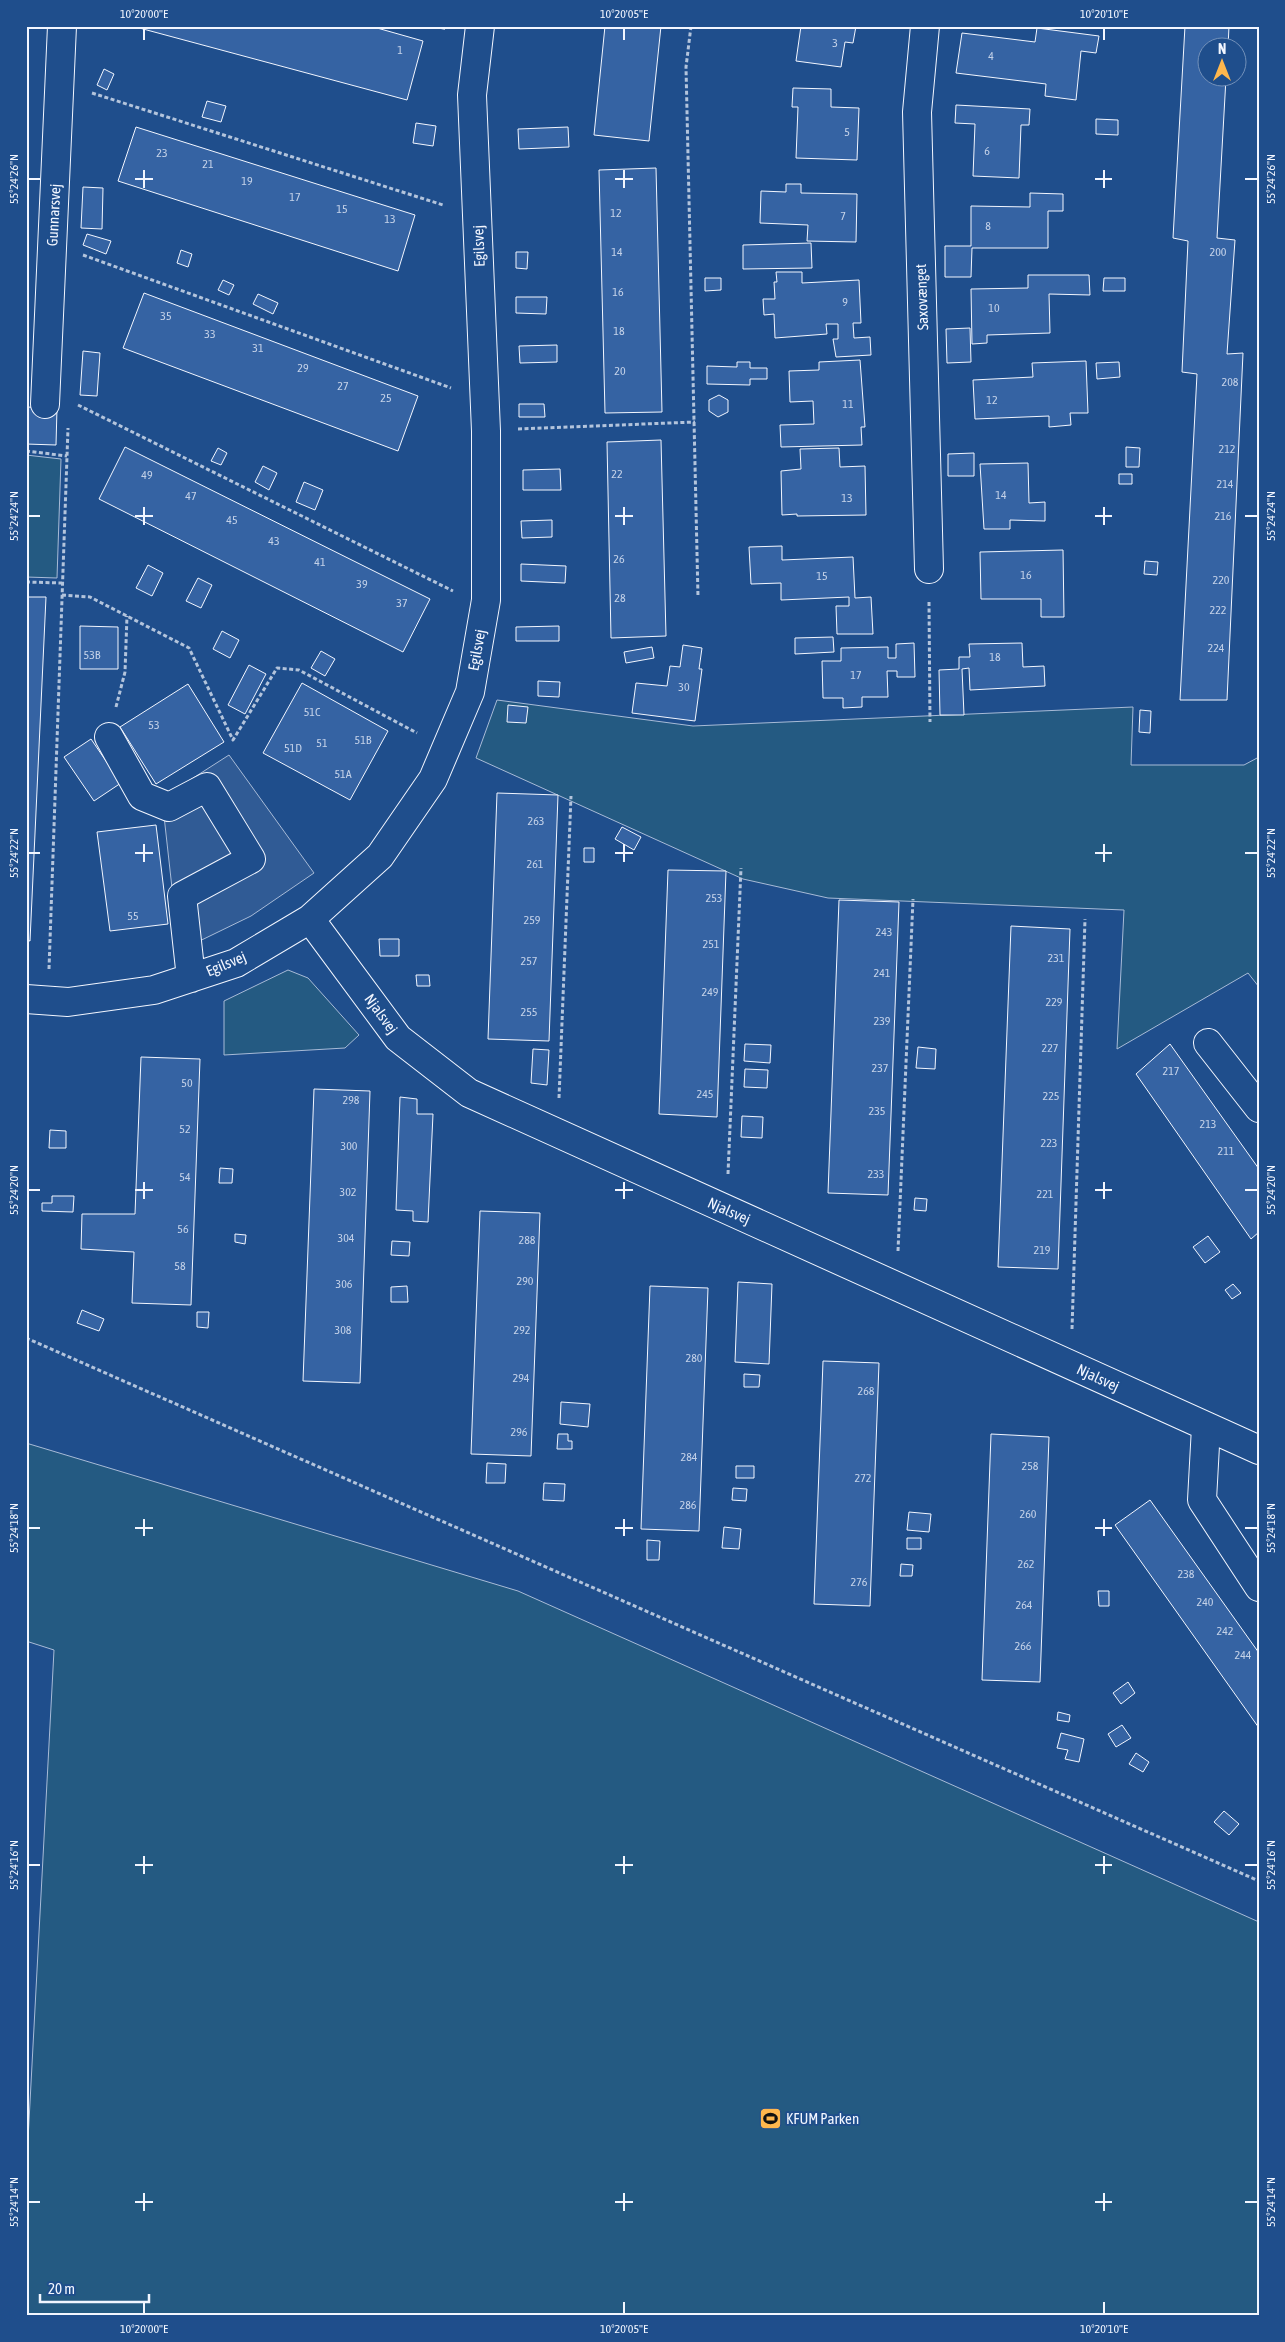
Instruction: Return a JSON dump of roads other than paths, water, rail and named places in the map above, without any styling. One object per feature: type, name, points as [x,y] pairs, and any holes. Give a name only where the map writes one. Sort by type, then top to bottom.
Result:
[{"type":"street","name":"Gunnarsvej","points":[[57,404],[52,243],[62,26]]},
{"type":"street","name":"Egilsvej","points":[[37,999],[68,1002],[154,990],[236,962],[310,919],[380,856],[434,779],[470,692],[486,600],[486,431],[472,95],[480,26]]},
{"type":"street","name":"Saxovænget","points":[[925,26],[917,112],[929,569]]},
{"type":"street","points":[[108,737],[142,796],[169,806],[207,787],[251,859],[182,896],[191,978]]},
{"type":"street","name":"Njalsvej","points":[[310,919],[398,1038],[469,1093],[1259,1450]]},
{"type":"street","points":[[1208,1043],[1259,1108]]},
{"type":"street","points":[[1206,1427],[1202,1500],[1259,1587]]},
{"type":"place","name":"KFUM Parken","points":[[770,2119]]}]
